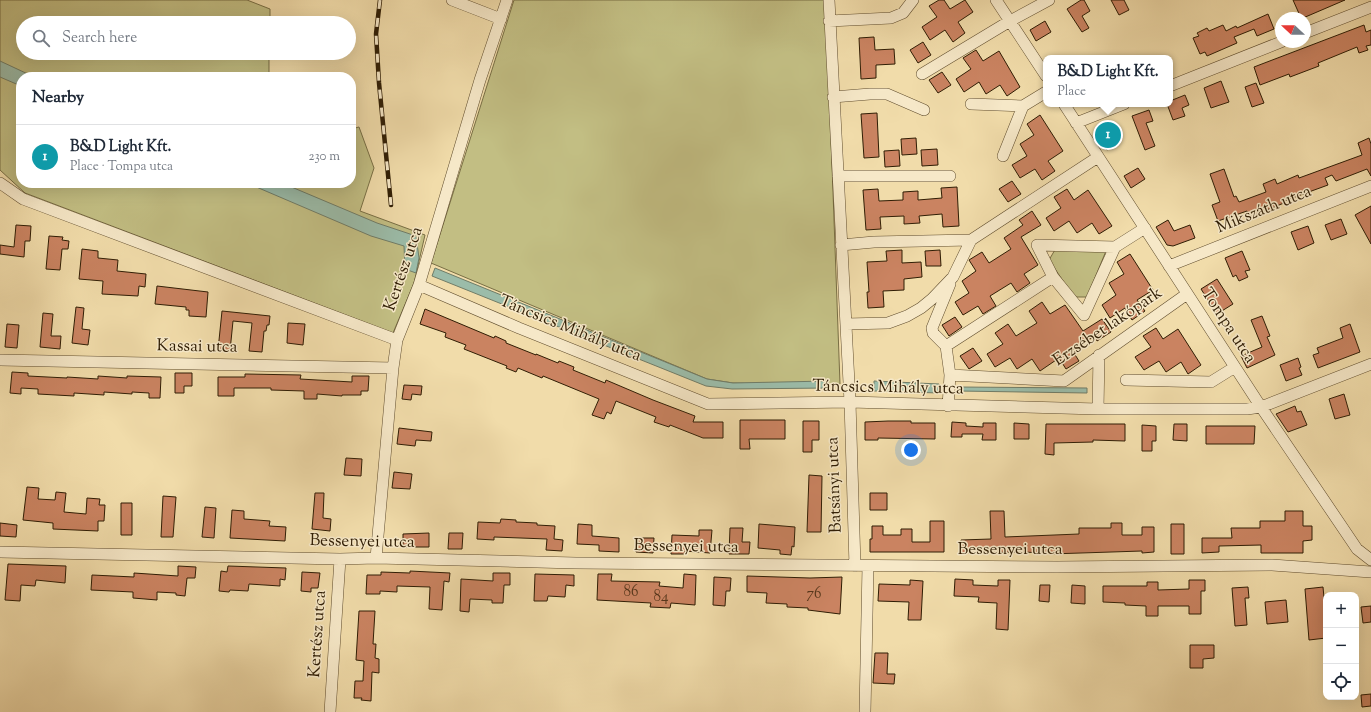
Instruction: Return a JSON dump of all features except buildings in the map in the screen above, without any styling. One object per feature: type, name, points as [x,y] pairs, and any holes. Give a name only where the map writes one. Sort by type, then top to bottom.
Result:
[{"type":"street","points":[[452,0],[501,19]]},
{"type":"street","name":"Kertész utca","points":[[376,558],[393,368],[397,340],[419,285],[480,80],[507,0]]},
{"type":"street","points":[[829,0],[850,402]]},
{"type":"street","points":[[829,21],[891,18],[903,13],[913,0]]},
{"type":"street","points":[[996,0],[1043,71]]},
{"type":"street","points":[[922,74],[1010,21],[1049,0]]},
{"type":"street","points":[[1311,31],[1371,7]]},
{"type":"street","points":[[1173,85],[1275,44]]},
{"type":"street","points":[[834,97],[887,94],[924,110]]},
{"type":"street","points":[[971,104],[1023,106],[1043,94]]},
{"type":"street","points":[[1003,156],[1023,106]]},
{"type":"street","name":"Tompa utca","points":[[1066,107],[1261,407],[1357,549],[1371,560]]},
{"type":"street","points":[[1076,123],[1116,107]]},
{"type":"street","points":[[948,406],[950,375],[946,346],[933,333],[932,328],[953,277],[971,240],[1098,157]]},
{"type":"street","points":[[838,176],[950,176]]},
{"type":"street","points":[[0,183],[23,199],[397,340]]},
{"type":"street","name":"Mikszáth utca","points":[[1169,266],[1371,186]]},
{"type":"street","points":[[1115,247],[1037,245],[1052,277],[1084,315],[1115,247],[1144,228]]},
{"type":"street","points":[[841,245],[874,242],[971,240]]},
{"type":"street","points":[[846,324],[888,323],[907,316],[925,305],[953,277]]},
{"type":"street","points":[[946,346],[1052,277]]},
{"type":"street","name":"Táncsics Mihály utca","points":[[419,285],[519,328],[708,404],[850,402],[948,406],[1098,409],[1247,409],[1261,407],[1371,364]]},
{"type":"street","name":"Erzsébet lakópark","points":[[950,375],[1064,381],[1187,294]]},
{"type":"street","points":[[925,305],[938,314]]},
{"type":"street","points":[[1098,409],[1099,355]]},
{"type":"street","name":"Kassai utca","points":[[0,360],[393,368]]},
{"type":"street","points":[[1126,380],[1211,382],[1235,367]]},
{"type":"street","name":"Batsányi utca","points":[[850,402],[855,566]]},
{"type":"street","name":"Bessenyei utca","points":[[0,552],[576,563],[855,566],[1057,568],[1272,565],[1371,572]]},
{"type":"street","name":"Kertész utca","points":[[330,712],[340,559]]},
{"type":"street","points":[[865,712],[868,566]]},
{"type":"shaded area","points":[[0,0],[247,0],[270,9],[270,16],[16,16],[16,60],[269,60],[269,72],[16,72],[16,185],[0,170]]},
{"type":"shaded area","points":[[514,0],[826,0],[840,384],[733,383],[707,379],[431,263]]},
{"type":"shaded area","points":[[0,61],[24,72],[16,72],[16,84],[0,77]]},
{"type":"shaded area","points":[[359,127],[374,168],[360,211],[425,235],[414,283],[393,333],[25,193],[20,188],[356,188],[356,128]]},
{"type":"shaded area","points":[[259,188],[294,188],[377,223],[416,236],[419,258],[416,273],[405,269],[404,246],[371,236]]},
{"type":"shaded area","points":[[1056,248],[1106,251],[1087,297],[1074,297],[1049,260]]},
{"type":"shaded area","points":[[435,268],[707,379],[733,383],[828,381],[829,388],[732,389],[706,386],[432,276]]},
{"type":"shaded area","points":[[874,381],[939,384],[939,393],[874,391]]},
{"type":"shaded area","points":[[958,387],[1087,388],[1087,393],[958,391]]},
{"type":"railway","points":[[380,0],[376,34],[379,83],[391,205]]},
{"type":"place","name":"B&D Light Kft.","points":[[1108,135]]}]
